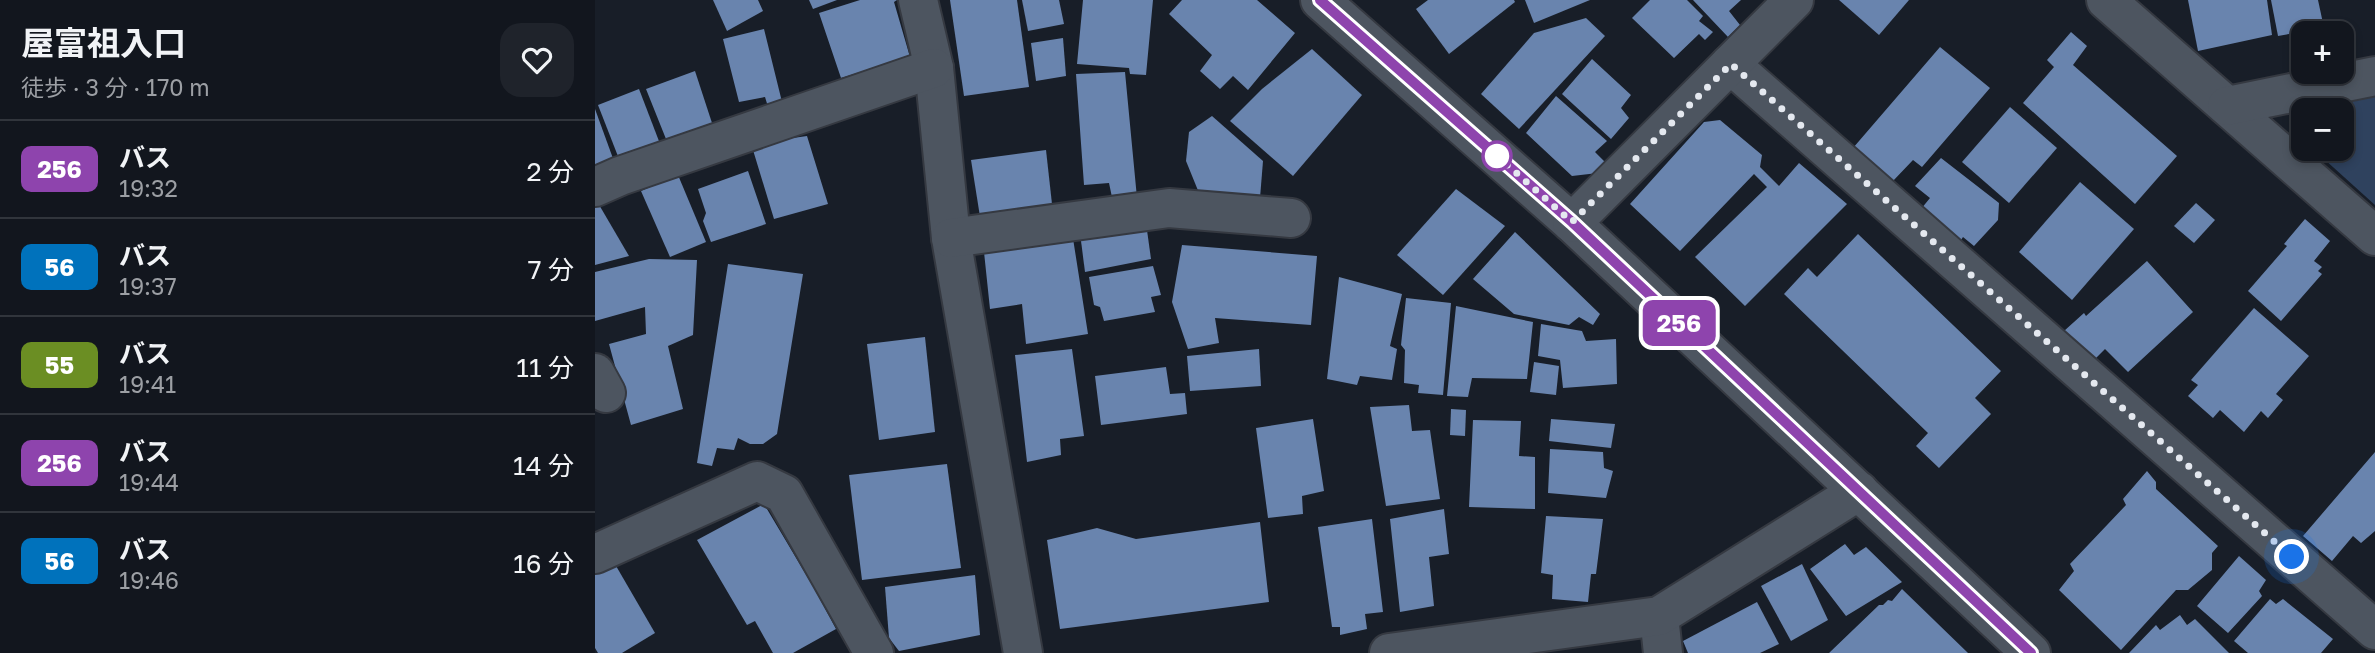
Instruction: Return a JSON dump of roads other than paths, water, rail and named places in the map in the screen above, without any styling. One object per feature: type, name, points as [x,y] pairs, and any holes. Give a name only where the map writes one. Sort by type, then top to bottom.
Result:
[{"type":"street","points":[[918,0],[934,68],[951,238],[1023,653]]},
{"type":"street","points":[[1320,0],[1572,222],[2031,653]]},
{"type":"street","points":[[1572,222],[1794,0]]},
{"type":"street","points":[[2106,0],[2375,236]]},
{"type":"street","points":[[1731,64],[2375,630]]},
{"type":"street","points":[[595,187],[934,68]]},
{"type":"street","points":[[2227,106],[2375,76]]},
{"type":"street","points":[[951,238],[1169,208],[1291,218]]},
{"type":"street","points":[[595,554],[757,481],[784,494],[874,653]]},
{"type":"street","points":[[1389,653],[1661,634],[1859,491]]}]
